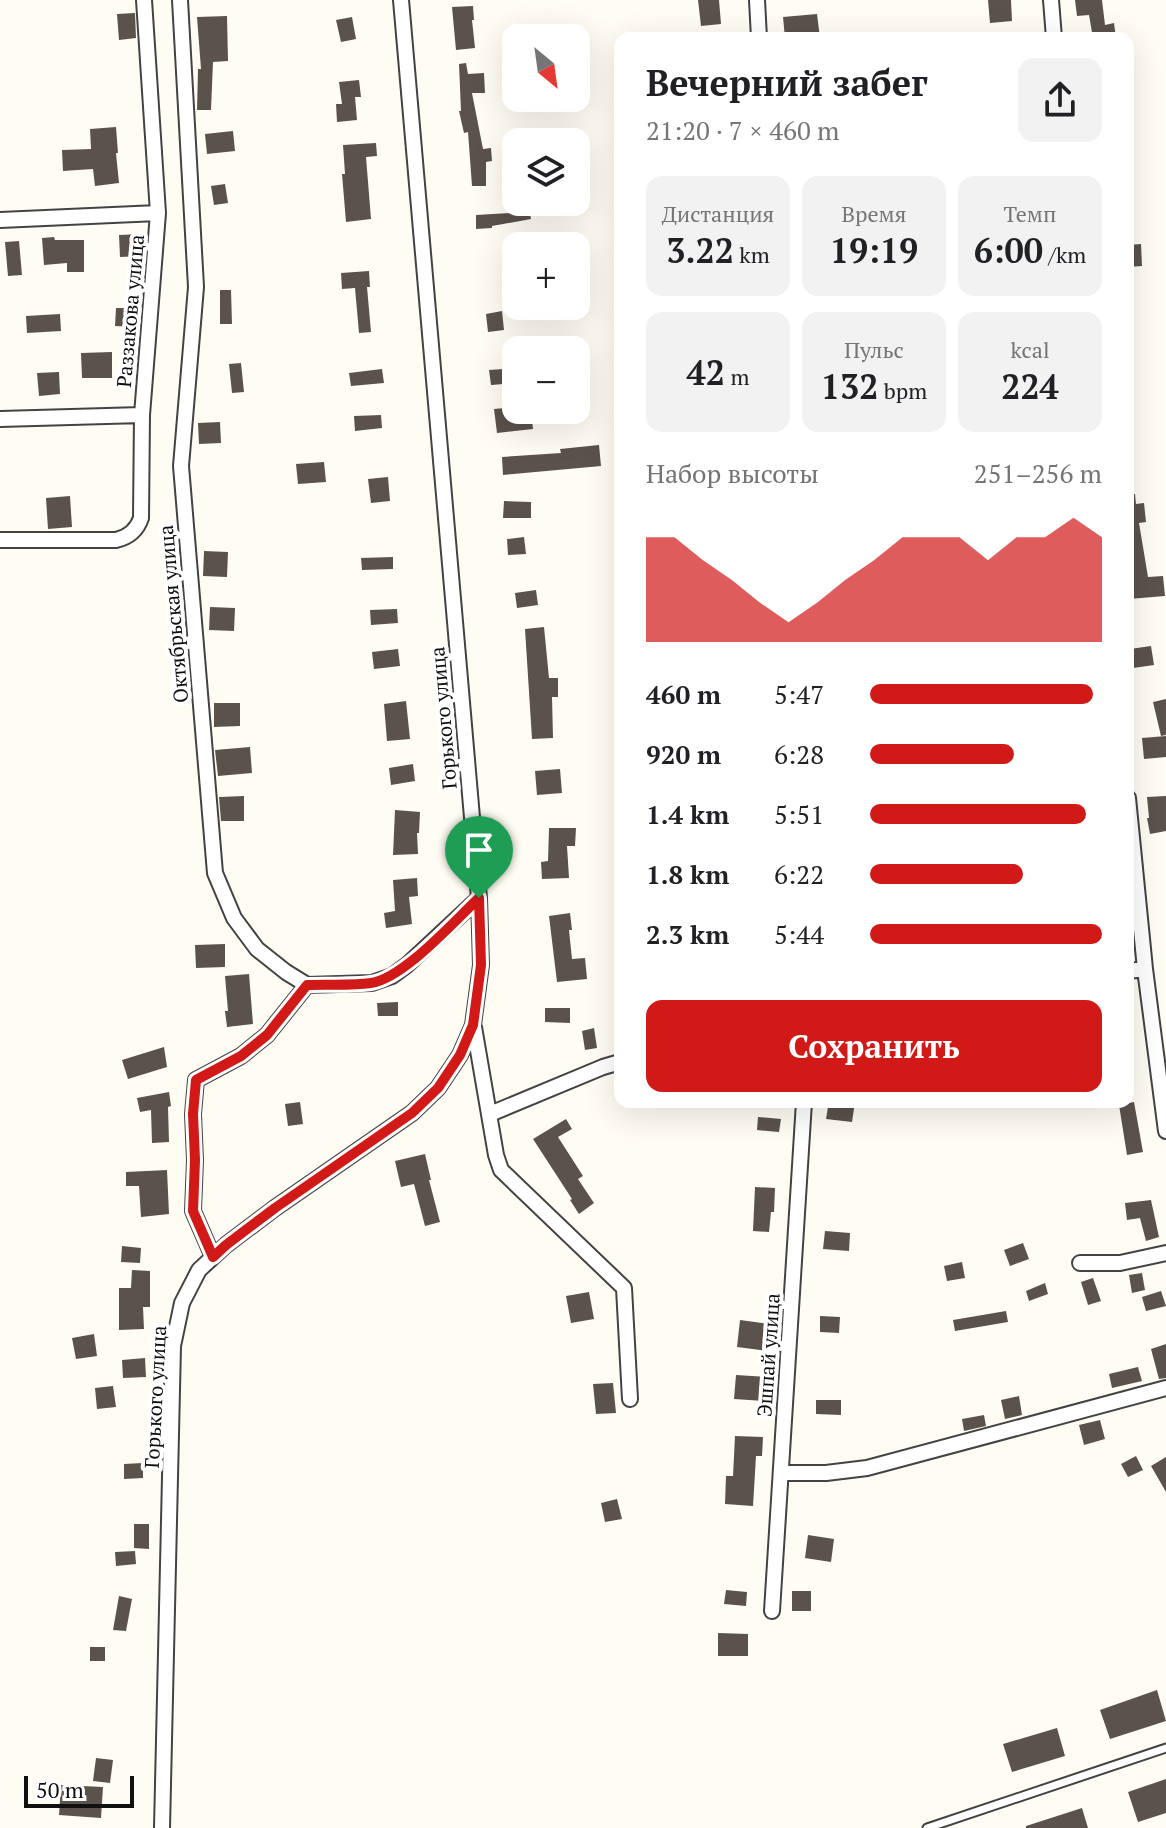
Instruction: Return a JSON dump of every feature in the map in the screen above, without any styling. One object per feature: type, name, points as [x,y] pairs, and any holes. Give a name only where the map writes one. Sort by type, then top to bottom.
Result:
[{"type":"street","name":"Раззакова улица","points":[[0,419],[142,415],[158,213],[144,0]]},
{"type":"street","name":"Октябрьская улица","points":[[180,0],[196,287],[181,466],[215,873],[234,918],[257,949],[307,985]]},
{"type":"street","name":"Горького улица","points":[[162,1828],[173,1346],[182,1303],[199,1270],[226,1245],[412,1113],[438,1088],[460,1055],[473,1025],[481,965],[479,898],[401,0]]},
{"type":"street","points":[[757,0],[759,32]]},
{"type":"street","points":[[1051,0],[1054,32]]},
{"type":"street","points":[[0,220],[158,213]]},
{"type":"street","points":[[0,540],[116,540],[134,531],[141,518],[142,415]]},
{"type":"street","points":[[1134,858],[1166,1131]]},
{"type":"street","points":[[213,1257],[193,1211],[196,1080],[241,1056],[267,1035],[307,985],[372,983],[392,976],[479,898]]},
{"type":"street","points":[[1134,970],[1145,969]]},
{"type":"street","points":[[1150,1004],[1166,1002]]},
{"type":"street","points":[[473,1025],[501,1170],[624,1288],[630,1399]]},
{"type":"street","points":[[490,1114],[614,1064]]},
{"type":"street","name":"Эшпай улица","points":[[772,1611],[804,1108]]},
{"type":"street","points":[[1080,1263],[1120,1263],[1166,1253]]},
{"type":"street","points":[[781,1473],[826,1473],[867,1468],[1166,1388]]},
{"type":"lane","points":[[927,1828],[1166,1748]]},
{"type":"building","points":[[698,0],[719,0],[721,24],[701,26]]},
{"type":"building","points":[[988,0],[1011,0],[1012,21],[990,23]]},
{"type":"building","points":[[1075,0],[1102,0],[1105,25],[1114,23],[1115,32],[1092,32],[1089,15],[1077,16]]},
{"type":"building","points":[[473,6],[475,48],[456,50],[452,7]]},
{"type":"building","points":[[135,13],[136,38],[119,40],[117,14]]},
{"type":"building","points":[[817,14],[819,32],[784,32],[783,17]]},
{"type":"building","points":[[227,16],[228,61],[213,62],[211,110],[197,110],[198,69],[201,69],[197,17]]},
{"type":"building","points":[[352,17],[356,39],[341,42],[336,20]]},
{"type":"building","points":[[466,63],[468,74],[484,73],[485,93],[472,93],[483,149],[491,148],[492,161],[486,162],[486,186],[472,186],[468,132],[464,133],[459,111],[459,64]]},
{"type":"building","points":[[359,80],[361,97],[355,97],[357,120],[337,122],[336,104],[342,104],[339,82]]},
{"type":"building","points":[[116,127],[119,183],[95,186],[93,169],[63,171],[62,150],[91,149],[90,129]]},
{"type":"building","points":[[233,131],[235,151],[207,154],[205,134]]},
{"type":"building","points":[[376,143],[377,156],[366,157],[371,219],[346,222],[343,145]]},
{"type":"building","points":[[225,184],[228,203],[214,205],[211,186]]},
{"type":"building","points":[[502,213],[502,216],[530,216],[531,219],[476,229],[476,215]]},
{"type":"building","points":[[141,234],[142,256],[120,257],[119,235]]},
{"type":"building","points":[[54,237],[55,240],[84,240],[84,272],[67,272],[67,263],[44,265],[42,238]]},
{"type":"building","points":[[19,241],[22,275],[8,276],[5,242]]},
{"type":"building","points":[[1141,244],[1142,266],[1134,267],[1134,245]]},
{"type":"building","points":[[369,271],[370,287],[367,287],[371,332],[359,333],[355,288],[342,289],[341,273]]},
{"type":"building","points":[[220,290],[231,290],[232,324],[220,324]]},
{"type":"building","points":[[116,308],[135,308],[135,327],[115,326]]},
{"type":"building","points":[[502,311],[504,330],[488,332],[486,314]]},
{"type":"building","points":[[60,314],[61,331],[27,333],[26,316]]},
{"type":"building","points":[[112,352],[112,378],[82,378],[81,353]]},
{"type":"building","points":[[241,363],[244,392],[232,393],[229,364]]},
{"type":"building","points":[[382,369],[384,383],[351,386],[349,373]]},
{"type":"building","points":[[502,369],[502,384],[491,385],[489,370]]},
{"type":"building","points":[[59,372],[60,394],[39,396],[37,373]]},
{"type":"building","points":[[502,408],[502,424],[532,424],[533,429],[497,433],[494,409]]},
{"type":"building","points":[[381,415],[382,428],[355,431],[354,416]]},
{"type":"building","points":[[220,422],[221,443],[199,444],[198,423]]},
{"type":"building","points":[[599,445],[601,466],[503,475],[502,457],[561,453],[560,449]]},
{"type":"building","points":[[324,462],[326,482],[298,484],[296,464]]},
{"type":"building","points":[[388,477],[390,501],[371,503],[368,479]]},
{"type":"building","points":[[1134,494],[1136,504],[1144,503],[1146,522],[1139,523],[1148,577],[1163,576],[1165,596],[1134,599]]},
{"type":"building","points":[[70,496],[72,527],[48,529],[46,498]]},
{"type":"building","points":[[504,501],[531,502],[531,518],[503,518]]},
{"type":"building","points":[[524,537],[526,554],[508,555],[507,539]]},
{"type":"building","points":[[204,551],[228,552],[227,577],[203,576]]},
{"type":"building","points":[[393,557],[393,569],[362,570],[361,558]]},
{"type":"building","points":[[536,590],[538,605],[517,608],[515,593]]},
{"type":"building","points":[[210,607],[235,608],[234,631],[209,630]]},
{"type":"building","points":[[397,609],[398,623],[371,625],[370,610]]},
{"type":"building","points":[[544,627],[549,678],[558,678],[558,697],[552,697],[553,738],[532,739],[525,629]]},
{"type":"building","points":[[1151,646],[1154,665],[1134,668],[1134,648]]},
{"type":"building","points":[[398,649],[400,666],[374,669],[372,652]]},
{"type":"building","points":[[1166,699],[1166,735],[1161,736],[1153,702]]},
{"type":"building","points":[[406,701],[410,739],[387,741],[384,704]]},
{"type":"building","points":[[214,703],[240,703],[240,726],[214,727]]},
{"type":"building","points":[[1166,736],[1166,757],[1144,759],[1142,738]]},
{"type":"building","points":[[250,747],[252,773],[218,776],[215,750]]},
{"type":"building","points":[[413,764],[415,781],[391,785],[389,768]]},
{"type":"building","points":[[560,769],[562,793],[537,795],[535,771]]},
{"type":"building","points":[[244,796],[244,821],[221,821],[219,797]]},
{"type":"building","points":[[1166,796],[1166,831],[1150,834],[1147,797]]},
{"type":"building","points":[[395,810],[420,812],[418,854],[393,855]]},
{"type":"building","points":[[549,828],[576,828],[575,846],[567,846],[569,878],[542,879],[541,862],[548,861]]},
{"type":"building","points":[[417,878],[418,896],[409,897],[412,924],[386,928],[384,913],[395,911],[393,880]]},
{"type":"building","points":[[570,913],[572,959],[585,958],[587,979],[557,982],[549,916]]},
{"type":"building","points":[[225,944],[225,967],[196,968],[195,945]]},
{"type":"building","points":[[249,974],[253,1024],[227,1027],[225,976]]},
{"type":"building","points":[[398,1002],[398,1016],[378,1016],[377,1003]]},
{"type":"building","points":[[545,1008],[570,1008],[570,1023],[545,1022]]},
{"type":"building","points":[[594,1028],[597,1048],[585,1050],[582,1031]]},
{"type":"building","points":[[164,1047],[167,1067],[128,1079],[122,1060]]},
{"type":"building","points":[[169,1092],[169,1142],[152,1143],[151,1110],[140,1112],[137,1098]]},
{"type":"building","points":[[300,1102],[303,1124],[288,1126],[285,1104]]},
{"type":"building","points":[[1134,1102],[1143,1152],[1127,1155],[1119,1108],[1134,1108]]},
{"type":"building","points":[[828,1108],[854,1108],[852,1122],[826,1119]]},
{"type":"building","points":[[758,1117],[781,1119],[779,1132],[757,1130]]},
{"type":"building","points":[[566,1119],[572,1129],[558,1137],[583,1176],[578,1179],[594,1203],[579,1214],[533,1139]]},
{"type":"building","points":[[425,1154],[440,1222],[425,1226],[414,1184],[401,1187],[395,1161]]},
{"type":"building","points":[[167,1170],[169,1214],[141,1217],[139,1186],[126,1186],[126,1172]]},
{"type":"building","points":[[755,1187],[775,1188],[769,1232],[753,1231]]},
{"type":"building","points":[[1151,1200],[1159,1237],[1146,1241],[1140,1218],[1127,1220],[1125,1203]]},
{"type":"building","points":[[825,1231],[850,1233],[849,1251],[823,1249]]},
{"type":"building","points":[[1023,1243],[1029,1259],[1010,1266],[1004,1250]]},
{"type":"building","points":[[122,1246],[141,1248],[140,1263],[121,1262]]},
{"type":"building","points":[[962,1262],[965,1278],[947,1281],[944,1266]]},
{"type":"building","points":[[132,1270],[150,1271],[150,1307],[143,1307],[144,1329],[119,1330],[119,1288],[131,1288]]},
{"type":"building","points":[[1142,1273],[1145,1290],[1132,1293],[1129,1275]]},
{"type":"building","points":[[1093,1278],[1101,1301],[1088,1305],[1081,1282]]},
{"type":"building","points":[[1045,1283],[1048,1294],[1029,1301],[1026,1291]]},
{"type":"building","points":[[1161,1291],[1166,1306],[1146,1311],[1142,1297]]},
{"type":"building","points":[[589,1292],[594,1319],[571,1323],[566,1296]]},
{"type":"building","points":[[1006,1311],[1008,1322],[955,1331],[953,1320]]},
{"type":"building","points":[[820,1316],[840,1317],[839,1333],[820,1332]]},
{"type":"building","points":[[740,1320],[770,1324],[767,1351],[737,1347]]},
{"type":"building","points":[[94,1334],[97,1356],[76,1359],[72,1338]]},
{"type":"building","points":[[1166,1344],[1166,1378],[1159,1379],[1151,1349]]},
{"type":"building","points":[[145,1358],[146,1377],[123,1378],[122,1360]]},
{"type":"building","points":[[1138,1367],[1142,1381],[1112,1388],[1109,1374]]},
{"type":"building","points":[[736,1375],[766,1377],[764,1401],[734,1399]]},
{"type":"building","points":[[613,1383],[616,1413],[596,1414],[593,1384]]},
{"type":"building","points":[[113,1386],[116,1407],[97,1409],[95,1388]]},
{"type":"building","points":[[1019,1396],[1022,1415],[1005,1419],[1001,1400]]},
{"type":"building","points":[[816,1400],[841,1400],[841,1415],[816,1414]]},
{"type":"building","points":[[984,1415],[986,1426],[964,1431],[962,1419]]},
{"type":"building","points":[[1100,1420],[1105,1439],[1084,1445],[1079,1425]]},
{"type":"building","points":[[735,1436],[763,1437],[762,1456],[756,1456],[753,1506],[725,1504],[726,1476],[733,1476]]},
{"type":"building","points":[[1136,1456],[1143,1470],[1128,1477],[1121,1464]]},
{"type":"building","points":[[1166,1457],[1166,1492],[1151,1466]]},
{"type":"building","points":[[143,1463],[143,1478],[124,1479],[124,1464]]},
{"type":"building","points":[[617,1499],[622,1519],[605,1522],[601,1503]]},
{"type":"building","points":[[134,1524],[149,1524],[149,1549],[134,1548]]},
{"type":"building","points":[[808,1535],[834,1539],[831,1562],[805,1558]]},
{"type":"building","points":[[135,1551],[136,1564],[116,1566],[115,1552]]},
{"type":"building","points":[[726,1590],[747,1592],[746,1606],[724,1604]]},
{"type":"building","points":[[792,1591],[811,1591],[811,1611],[792,1611]]},
{"type":"building","points":[[119,1596],[132,1599],[126,1631],[113,1630]]},
{"type":"building","points":[[718,1633],[748,1634],[748,1656],[718,1656]]},
{"type":"building","points":[[90,1647],[105,1647],[105,1661],[90,1661]]},
{"type":"building","points":[[1157,1690],[1166,1721],[1110,1739],[1100,1710]]},
{"type":"building","points":[[1057,1728],[1065,1756],[1012,1772],[1003,1744]]},
{"type":"building","points":[[96,1758],[113,1760],[110,1783],[93,1781]]},
{"type":"building","points":[[1166,1779],[1166,1813],[1138,1822],[1128,1792]]},
{"type":"building","points":[[61,1785],[103,1787],[101,1818],[59,1815]]},
{"type":"building","points":[[1082,1808],[1088,1828],[1026,1828],[1026,1826]]},
{"type":"route","points":[[479,898],[481,965],[473,1025],[460,1055],[438,1088],[412,1113],[275,1208],[213,1257],[193,1211],[196,1080],[241,1056],[267,1035],[307,985],[372,983],[392,976],[479,898]]}]
